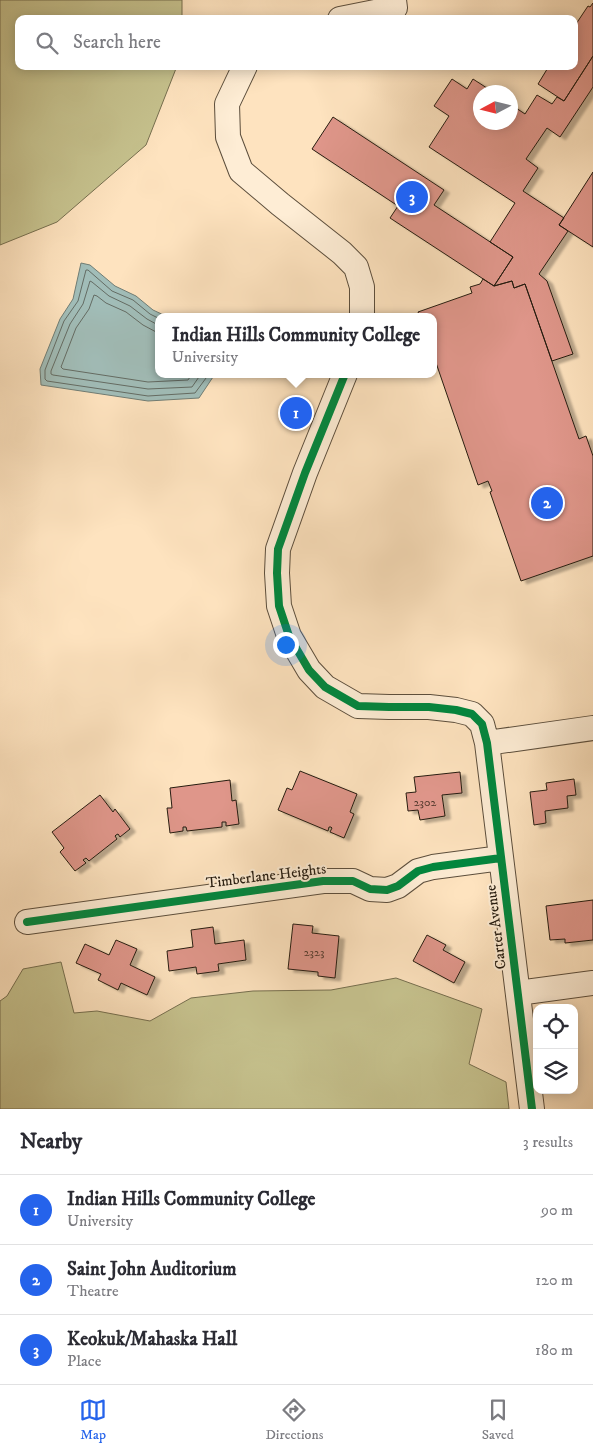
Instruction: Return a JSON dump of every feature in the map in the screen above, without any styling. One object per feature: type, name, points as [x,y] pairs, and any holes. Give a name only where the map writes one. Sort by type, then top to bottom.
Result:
[{"type":"street","points":[[355,15],[395,4]]},
{"type":"street","points":[[243,70],[227,104],[228,137],[241,170],[280,204],[342,253],[356,267],[362,287],[362,313]]},
{"type":"street","name":"Carter Avenue","points":[[343,378],[305,473],[278,549],[279,606],[288,636],[308,670],[325,687],[358,706],[429,707],[456,710],[472,714],[482,724],[487,743],[532,1109]]},
{"type":"street","points":[[487,743],[593,728]]},
{"type":"street","name":"Timberlane Heights","points":[[27,922],[323,881],[353,881],[370,889],[387,890],[398,886],[418,871],[433,867],[501,858]]},
{"type":"street","points":[[518,993],[593,983]]},
{"type":"shaded area","points":[[0,0],[182,0],[182,15],[15,15],[15,70],[175,70],[146,145],[57,222],[0,245]]},
{"type":"shaded area","points":[[61,962],[74,1013],[97,1011],[150,1021],[191,998],[253,991],[331,990],[396,978],[482,1009],[469,1064],[506,1082],[509,1109],[0,1109],[0,1001],[7,996],[23,969]]},
{"type":"water","points":[[81,263],[90,265],[115,286],[136,296],[159,313],[155,313],[155,378],[212,378],[199,398],[148,401],[41,385],[40,369],[60,319],[73,299]]},
{"type":"building","points":[[593,3],[593,56],[564,101],[538,84],[547,70],[578,70],[578,21],[588,6],[590,7]]},
{"type":"building","points":[[593,56],[593,87],[560,137],[547,128],[526,159],[538,168],[523,191],[564,218],[559,225],[568,231],[539,274],[547,281],[573,354],[552,361],[525,284],[514,288],[512,281],[494,286],[513,257],[490,242],[515,203],[429,147],[449,116],[434,106],[452,79],[467,89],[473,79],[482,85],[473,85],[473,130],[518,130],[518,109],[525,114],[537,95],[552,104],[557,97],[564,101]]},
{"type":"building","points":[[333,117],[444,190],[434,205],[513,257],[494,286],[390,218],[398,206],[312,149]]},
{"type":"building","points":[[593,172],[593,247],[559,225]]},
{"type":"building","points":[[483,279],[494,286],[512,281],[514,288],[525,284],[579,439],[586,436],[593,456],[593,556],[521,581],[490,492],[492,491],[488,481],[478,485],[437,366],[437,313],[418,312],[472,293],[470,287],[480,284]]},
{"type":"building","points":[[300,771],[357,794],[350,812],[354,814],[344,838],[330,832],[331,827],[329,827],[328,831],[278,810],[287,788],[292,790]]},
{"type":"building","points":[[460,772],[462,793],[442,795],[445,816],[420,820],[418,810],[408,811],[406,793],[416,792],[414,777]]},
{"type":"building","points":[[574,779],[576,795],[567,796],[568,808],[545,811],[546,823],[534,825],[530,792],[547,790],[546,783]]},
{"type":"building","points":[[230,780],[232,801],[236,800],[239,824],[226,826],[226,822],[222,822],[222,827],[187,831],[186,827],[183,827],[183,831],[170,833],[167,808],[172,808],[170,788]]},
{"type":"building","points":[[100,795],[113,812],[115,809],[130,829],[120,837],[118,834],[116,835],[117,839],[89,861],[86,858],[83,860],[86,863],[75,871],[60,852],[64,848],[52,832]]},
{"type":"building","points":[[593,900],[593,940],[565,943],[565,939],[550,940],[546,906]]},
{"type":"building","points":[[293,924],[313,926],[312,933],[339,936],[335,978],[318,976],[318,972],[288,969]]},
{"type":"building","points":[[213,927],[215,944],[244,940],[246,960],[218,964],[219,971],[197,974],[196,967],[169,971],[167,951],[193,947],[191,930]]},
{"type":"building","points":[[427,935],[446,945],[443,950],[465,962],[454,983],[413,961]]},
{"type":"building","points":[[116,940],[137,949],[130,965],[155,977],[147,995],[121,983],[118,990],[98,980],[101,974],[76,963],[85,944],[109,955]]},
{"type":"cycle path","points":[[343,378],[305,473],[278,549],[279,606],[289,636],[309,670],[325,687],[358,706],[429,707],[456,710],[472,714],[482,724],[487,743],[532,1109]]},
{"type":"cycle path","points":[[27,922],[323,881],[353,881],[370,889],[387,890],[398,886],[418,871],[433,867],[501,858]]},
{"type":"place","name":"Keokuk/Mahaska Hall","points":[[412,197]]},
{"type":"place","name":"Indian Hills Community College","points":[[296,413]]},
{"type":"place","name":"Saint John Auditorium","points":[[547,503]]}]
